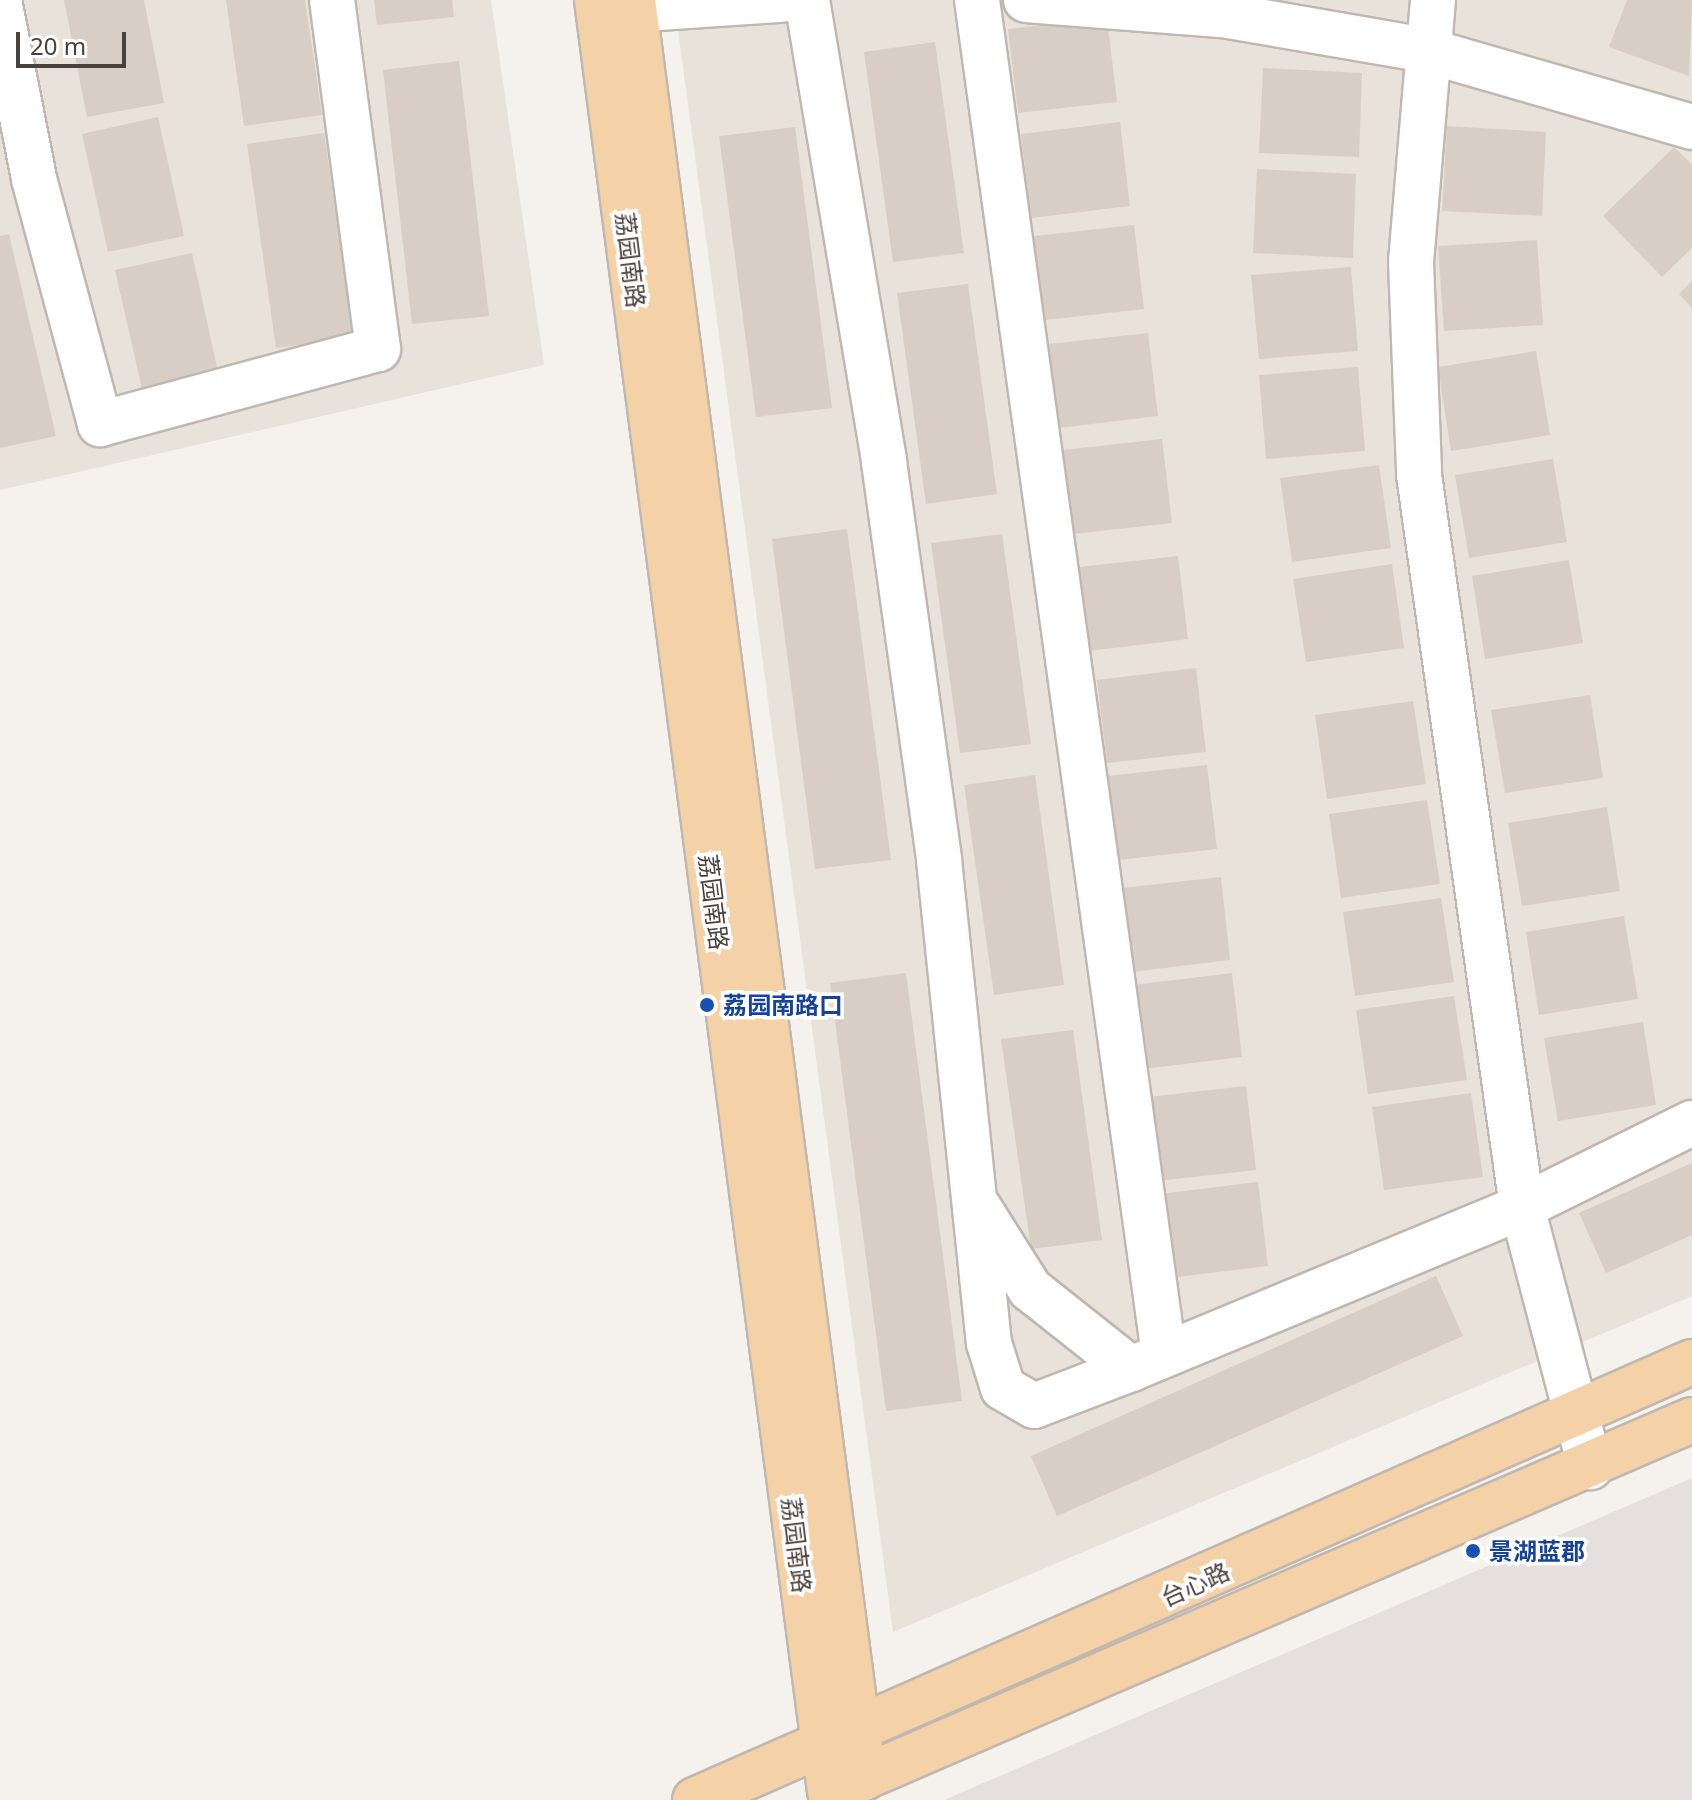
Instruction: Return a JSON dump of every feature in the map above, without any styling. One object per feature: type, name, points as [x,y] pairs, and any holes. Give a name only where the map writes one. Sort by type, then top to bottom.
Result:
[{"type":"main road","name":"荔园南路","points":[[616,6],[840,1737],[835,1790]]},
{"type":"main road","name":"台心路","points":[[695,1800],[1692,1362]]},
{"type":"main road","points":[[835,1790],[1590,1467],[1692,1420]]},
{"type":"lane","points":[[0,5],[34,179],[100,424],[378,349],[332,0]]},
{"type":"lane","points":[[616,6],[782,0]]},
{"type":"lane","points":[[807,0],[884,462],[939,860],[989,1343],[1003,1388],[1034,1406],[1522,1207],[1692,1123]]},
{"type":"lane","points":[[977,0],[1148,1362]]},
{"type":"lane","points":[[1026,0],[1225,8],[1425,50],[1692,127]]},
{"type":"lane","points":[[1433,0],[1425,50],[1411,262],[1419,475],[1522,1207],[1590,1467]]},
{"type":"lane","points":[[976,1203],[1030,1289],[1148,1362]]},
{"type":"shaded area","points":[[0,0],[491,0],[544,365],[0,490]]},
{"type":"shaded area","points":[[674,0],[1692,0],[1692,1296],[893,1632]]},
{"type":"shaded area","points":[[1692,1478],[1692,1800],[944,1800]]},
{"type":"building","points":[[64,0],[144,0],[164,103],[87,117]]},
{"type":"building","points":[[226,0],[305,0],[322,115],[244,126]]},
{"type":"building","points":[[374,0],[452,0],[454,17],[377,25]]},
{"type":"building","points":[[1627,0],[1692,0],[1689,76],[1609,47]]},
{"type":"building","points":[[1107,18],[1117,102],[1018,113],[1008,29]]},
{"type":"building","points":[[935,42],[964,253],[893,262],[864,52]]},
{"type":"building","points":[[459,61],[489,316],[412,324],[383,70]]},
{"type":"building","points":[[1263,68],[1362,73],[1359,157],[1259,153]]},
{"type":"building","points":[[158,117],[184,236],[108,252],[82,134]]},
{"type":"building","points":[[1120,122],[1130,206],[1031,218],[1021,134]]},
{"type":"building","points":[[1447,126],[1546,132],[1542,216],[1442,211]]},
{"type":"building","points":[[795,127],[832,408],[756,417],[719,136]]},
{"type":"building","points":[[324,133],[354,338],[276,348],[247,144]]},
{"type":"building","points":[[1674,147],[1692,165],[1692,248],[1662,277],[1603,216]]},
{"type":"building","points":[[1257,169],[1356,174],[1353,258],[1253,253]]},
{"type":"building","points":[[1134,225],[1144,309],[1045,320],[1034,236]]},
{"type":"building","points":[[9,234],[56,436],[0,448],[0,236]]},
{"type":"building","points":[[1537,240],[1543,325],[1444,331],[1438,246]]},
{"type":"building","points":[[192,253],[218,372],[142,389],[115,270]]},
{"type":"building","points":[[1351,267],[1358,351],[1259,359],[1251,275]]},
{"type":"building","points":[[1692,281],[1692,308],[1679,294]]},
{"type":"building","points":[[968,284],[997,494],[926,504],[897,293]]},
{"type":"building","points":[[1148,333],[1158,416],[1059,428],[1049,344]]},
{"type":"building","points":[[1536,351],[1550,435],[1451,451],[1438,367]]},
{"type":"building","points":[[1358,367],[1365,451],[1266,459],[1259,375]]},
{"type":"building","points":[[1162,439],[1172,523],[1073,534],[1063,450]]},
{"type":"building","points":[[1553,459],[1567,542],[1469,558],[1455,475]]},
{"type":"building","points":[[1379,465],[1391,548],[1292,562],[1280,478]]},
{"type":"building","points":[[847,529],[891,860],[815,869],[772,539]]},
{"type":"building","points":[[1002,534],[1031,744],[960,753],[931,543]]},
{"type":"building","points":[[1178,556],[1188,639],[1089,651],[1079,567]]},
{"type":"building","points":[[1569,560],[1583,643],[1485,659],[1472,576]]},
{"type":"building","points":[[1392,564],[1404,648],[1306,662],[1293,579]]},
{"type":"building","points":[[1196,668],[1206,752],[1107,763],[1097,680]]},
{"type":"building","points":[[1590,695],[1603,778],[1505,793],[1491,710]]},
{"type":"building","points":[[1413,701],[1426,784],[1327,799],[1315,715]]},
{"type":"building","points":[[1207,765],[1217,849],[1118,860],[1108,776]]},
{"type":"building","points":[[1035,775],[1064,985],[994,995],[964,785]]},
{"type":"building","points":[[1427,800],[1440,884],[1341,898],[1329,814]]},
{"type":"building","points":[[1607,807],[1620,891],[1522,906],[1508,823]]},
{"type":"building","points":[[1221,877],[1230,960],[1132,972],[1122,888]]},
{"type":"building","points":[[1441,898],[1454,982],[1355,996],[1343,912]]},
{"type":"building","points":[[1624,916],[1638,999],[1539,1015],[1526,932]]},
{"type":"building","points":[[906,973],[962,1401],[886,1411],[830,983]]},
{"type":"building","points":[[1232,973],[1242,1057],[1143,1069],[1133,985]]},
{"type":"building","points":[[1454,996],[1467,1080],[1368,1094],[1356,1010]]},
{"type":"building","points":[[1643,1022],[1656,1105],[1558,1121],[1544,1038]]},
{"type":"building","points":[[1073,1030],[1102,1240],[1031,1249],[1001,1039]]},
{"type":"building","points":[[1246,1086],[1256,1170],[1158,1181],[1148,1097]]},
{"type":"building","points":[[1471,1093],[1483,1177],[1384,1190],[1372,1107]]},
{"type":"building","points":[[1692,1163],[1692,1235],[1606,1273],[1579,1213]]},
{"type":"building","points":[[1258,1182],[1268,1266],[1169,1278],[1159,1194]]},
{"type":"building","points":[[1436,1276],[1463,1336],[1057,1516],[1031,1456]]},
{"type":"place","name":"荔园南路口","points":[[707,1005]]},
{"type":"place","name":"景湖蓝郡","points":[[1473,1551]]}]
